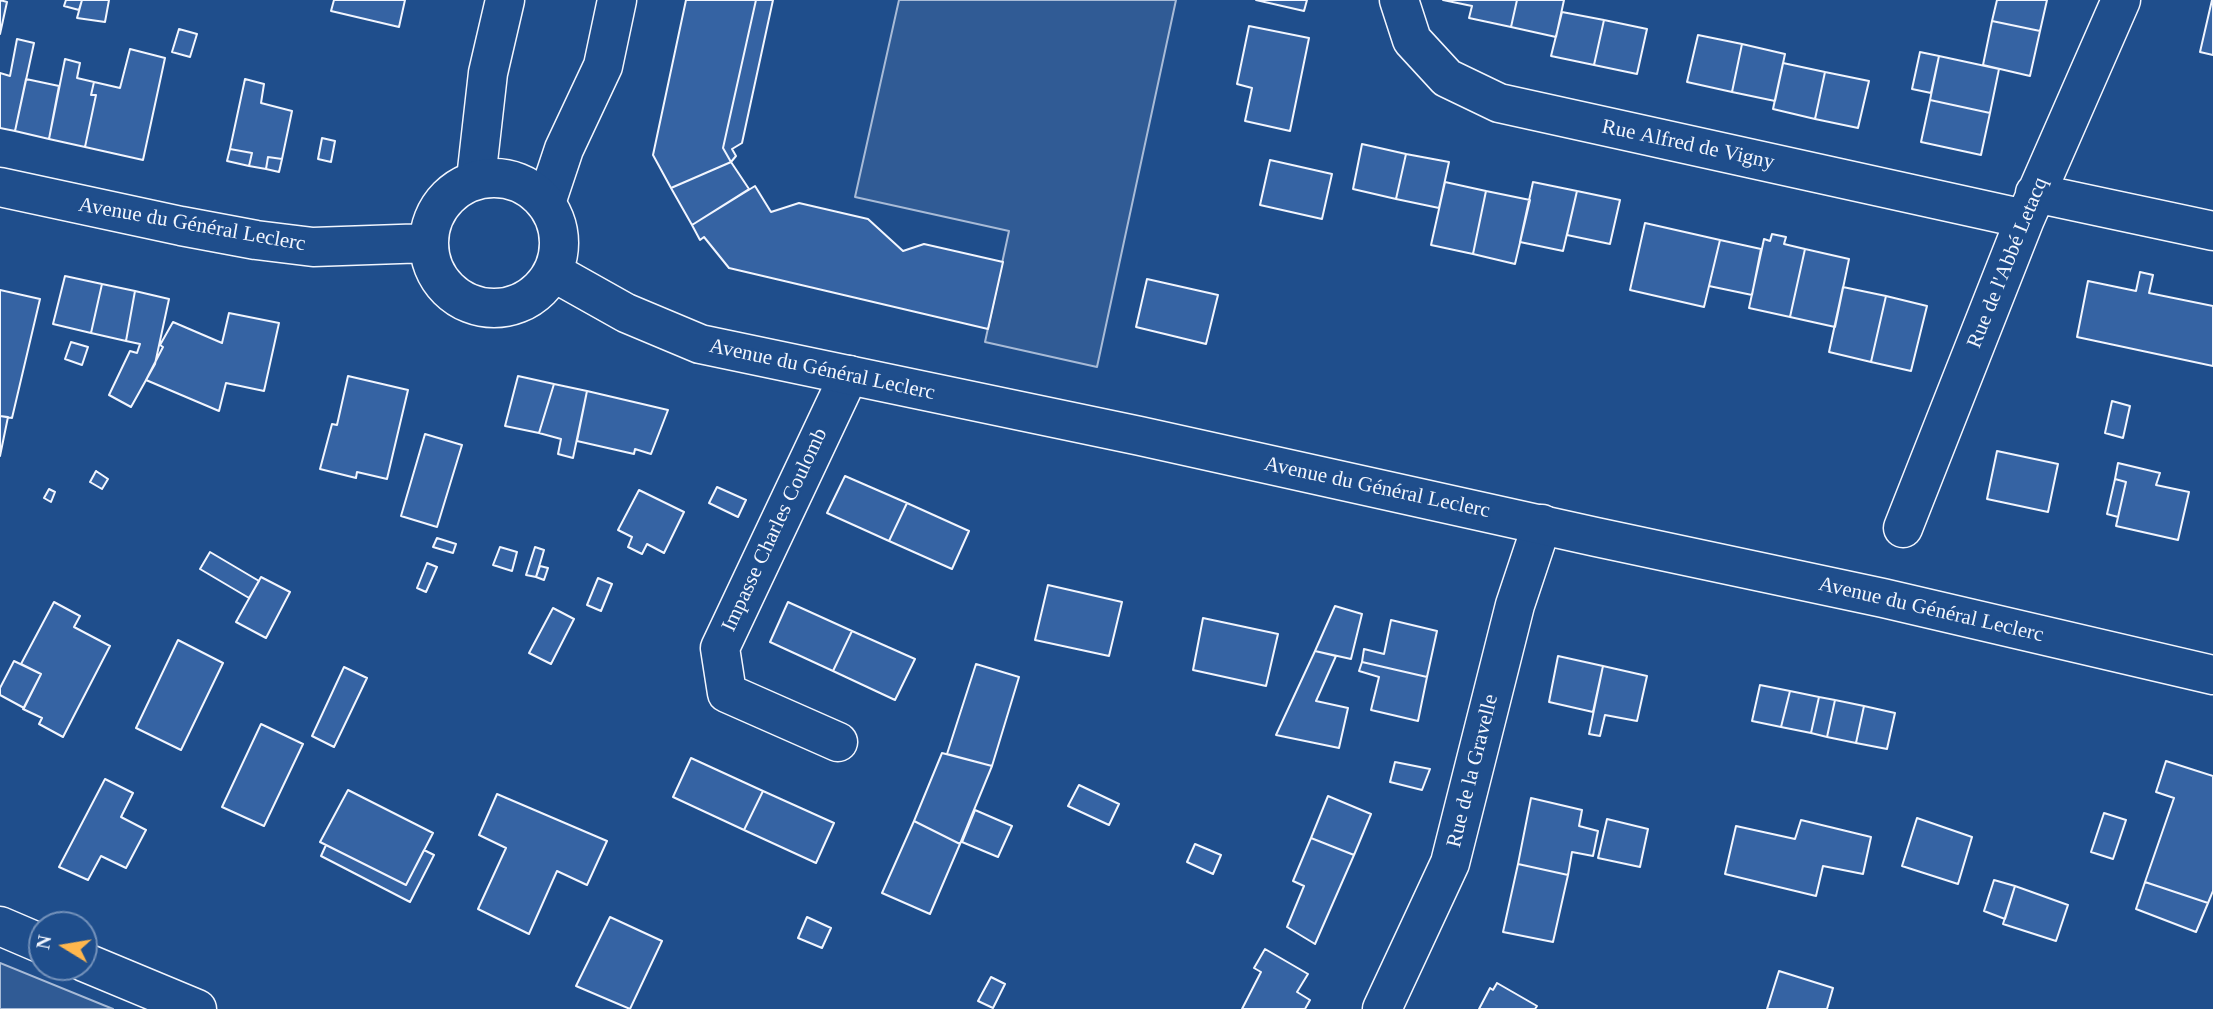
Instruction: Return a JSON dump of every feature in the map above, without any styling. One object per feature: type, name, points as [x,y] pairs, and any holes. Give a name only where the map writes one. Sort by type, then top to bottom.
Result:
[{"type":"street","points":[[476,179],[488,73],[505,0]]},
{"type":"street","points":[[546,203],[564,149],[603,66],[617,0]]},
{"type":"street","name":"Rue Alfred de Vigny","points":[[1399,0],[1412,40],[1447,78],[1499,103],[2030,206],[2213,231]]},
{"type":"street","name":"Rue de l'Abbé Letacq","points":[[1903,528],[2030,206],[2121,0]]},
{"type":"street","points":[[491,177],[522,183],[546,203],[555,219],[559,237],[558,255],[552,272],[541,288],[526,300],[488,308],[469,304],[453,294],[439,279],[430,262],[428,243],[434,215],[451,192],[476,179],[491,177]]},
{"type":"street","name":"Avenue du Général Leclerc","points":[[0,187],[256,240],[313,247],[428,243]]},
{"type":"street","name":"Avenue du Général Leclerc","points":[[552,272],[626,313],[699,344],[1140,436],[1883,598],[2213,675]]},
{"type":"street","name":"Impasse Charles Coulomb","points":[[838,742],[727,693],[720,648],[849,375]]},
{"type":"street","name":"Rue de la Gravelle","points":[[1382,1009],[1450,863],[1516,605],[1542,524]]},
{"type":"street","points":[[0,926],[28,938]]},
{"type":"street","points":[[98,968],[197,1009]]},
{"type":"shaded area","points":[[899,0],[1176,0],[1097,367],[985,342],[1009,231],[855,197]]},
{"type":"shaded area","points":[[0,963],[28,974],[28,981],[44,981],[113,1009],[0,1009]]},
{"type":"building","points":[[0,0],[7,2],[0,34]]},
{"type":"building","points":[[66,0],[82,0],[79,10],[64,6]]},
{"type":"building","points":[[82,0],[109,0],[105,22],[77,18]]},
{"type":"building","points":[[334,0],[405,0],[399,27],[331,11]]},
{"type":"building","points":[[686,0],[756,0],[723,148],[731,162],[671,188],[653,155]]},
{"type":"building","points":[[756,0],[773,0],[742,143],[732,149],[736,156],[731,162],[723,148]]},
{"type":"building","points":[[1256,0],[1307,0],[1304,11]]},
{"type":"building","points":[[1443,0],[1517,0],[1511,27],[1469,18],[1472,6]]},
{"type":"building","points":[[1517,0],[1564,0],[1556,37],[1511,27]]},
{"type":"building","points":[[1997,0],[2047,0],[2040,31],[1992,21]]},
{"type":"building","points":[[2213,0],[2213,55],[2200,52]]},
{"type":"building","points":[[1562,12],[1604,20],[1594,65],[1551,56]]},
{"type":"building","points":[[1604,20],[1647,29],[1637,74],[1594,65]]},
{"type":"building","points":[[1992,21],[2040,31],[2030,76],[1983,65]]},
{"type":"building","points":[[1249,26],[1309,38],[1290,131],[1245,121],[1252,88],[1237,84]]},
{"type":"building","points":[[179,29],[197,34],[190,57],[172,52]]},
{"type":"building","points":[[1698,35],[1742,44],[1732,92],[1687,82]]},
{"type":"building","points":[[17,39],[34,43],[15,131],[0,128],[0,73],[10,76]]},
{"type":"building","points":[[1742,44],[1785,54],[1775,101],[1732,92]]},
{"type":"building","points":[[130,49],[165,58],[143,160],[85,147],[96,95],[91,95],[94,82],[120,88]]},
{"type":"building","points":[[1920,52],[1939,56],[1931,93],[1912,89]]},
{"type":"building","points":[[1939,56],[1999,69],[1990,113],[1930,100]]},
{"type":"building","points":[[65,59],[80,63],[77,78],[94,82],[91,95],[96,95],[85,147],[49,139]]},
{"type":"building","points":[[1783,63],[1825,72],[1815,119],[1773,109]]},
{"type":"building","points":[[1825,72],[1869,81],[1858,128],[1815,119]]},
{"type":"building","points":[[26,79],[59,86],[49,139],[15,131]]},
{"type":"building","points":[[245,79],[264,84],[261,103],[292,111],[282,159],[268,157],[266,169],[249,166],[252,153],[230,149]]},
{"type":"building","points":[[1930,100],[1990,113],[1981,155],[1921,142]]},
{"type":"building","points":[[322,138],[335,141],[331,162],[318,159]]},
{"type":"building","points":[[1362,144],[1406,154],[1396,199],[1353,189]]},
{"type":"building","points":[[230,149],[252,153],[249,166],[227,161]]},
{"type":"building","points":[[1406,154],[1449,162],[1439,208],[1396,199]]},
{"type":"building","points":[[268,157],[282,159],[279,172],[266,169]]},
{"type":"building","points":[[1270,160],[1332,174],[1322,219],[1260,205]]},
{"type":"building","points":[[731,162],[749,189],[692,225],[671,188]]},
{"type":"building","points":[[1445,182],[1486,191],[1473,254],[1431,245]]},
{"type":"building","points":[[1533,182],[1577,191],[1563,251],[1520,242]]},
{"type":"building","points":[[755,186],[771,212],[799,203],[868,219],[903,251],[924,244],[1003,262],[988,329],[729,268],[704,237],[700,240],[692,225]]},
{"type":"building","points":[[1486,191],[1530,200],[1515,264],[1473,254]]},
{"type":"building","points":[[1577,191],[1620,200],[1610,244],[1567,235]]},
{"type":"building","points":[[1645,223],[1720,240],[1704,307],[1630,290]]},
{"type":"building","points":[[1772,234],[1786,237],[1784,244],[1805,249],[1790,317],[1749,308],[1764,239],[1770,241]]},
{"type":"building","points":[[1720,240],[1761,249],[1752,295],[1709,286]]},
{"type":"building","points":[[1805,249],[1849,259],[1835,327],[1790,317]]},
{"type":"building","points":[[2140,272],[2153,275],[2149,293],[2213,306],[2213,366],[2077,337],[2088,281],[2136,291]]},
{"type":"building","points":[[65,276],[102,284],[91,333],[53,324]]},
{"type":"building","points":[[1147,279],[1218,295],[1206,344],[1136,327]]},
{"type":"building","points":[[102,284],[135,291],[126,341],[91,333]]},
{"type":"building","points":[[1843,287],[1886,296],[1871,362],[1829,352]]},
{"type":"building","points":[[0,290],[40,299],[12,418],[0,416]]},
{"type":"building","points":[[135,291],[169,299],[155,364],[131,407],[109,395],[130,351],[137,353],[140,344],[126,341]]},
{"type":"building","points":[[1886,296],[1927,306],[1911,371],[1871,362]]},
{"type":"building","points":[[229,313],[279,323],[264,391],[226,383],[219,411],[146,380],[173,322],[222,343]]},
{"type":"building","points":[[71,342],[88,347],[82,365],[65,359]]},
{"type":"building","points":[[348,376],[408,390],[387,479],[357,472],[356,478],[320,469],[332,424],[337,425]]},
{"type":"building","points":[[518,376],[554,384],[539,433],[505,426]]},
{"type":"building","points":[[554,384],[587,391],[573,458],[558,454],[561,439],[539,433]]},
{"type":"building","points":[[587,391],[668,410],[651,454],[635,449],[634,454],[577,441]]},
{"type":"building","points":[[2112,401],[2130,406],[2123,438],[2105,433]]},
{"type":"building","points":[[0,416],[8,417],[0,456]]},
{"type":"building","points":[[425,434],[462,445],[437,527],[401,516]]},
{"type":"building","points":[[1997,451],[2058,464],[2048,512],[1987,499]]},
{"type":"building","points":[[2118,463],[2160,473],[2156,485],[2189,492],[2178,540],[2116,526],[2126,482],[2115,479]]},
{"type":"building","points":[[96,471],[108,479],[102,489],[90,482]]},
{"type":"building","points":[[845,476],[907,503],[889,541],[827,513]]},
{"type":"building","points":[[2115,479],[2126,482],[2118,517],[2107,514]]},
{"type":"building","points":[[717,487],[746,500],[738,517],[709,503]]},
{"type":"building","points":[[49,489],[55,492],[51,502],[44,498]]},
{"type":"building","points":[[639,490],[684,512],[664,553],[647,544],[642,554],[628,547],[632,537],[618,530]]},
{"type":"building","points":[[907,503],[969,531],[952,569],[889,541]]},
{"type":"building","points":[[437,538],[456,544],[453,553],[433,547]]},
{"type":"building","points":[[500,547],[517,552],[512,571],[493,565]]},
{"type":"building","points":[[535,547],[544,550],[536,577],[526,575]]},
{"type":"building","points":[[210,552],[259,581],[249,598],[200,569]]},
{"type":"building","points":[[427,563],[437,567],[426,592],[417,588]]},
{"type":"building","points":[[540,566],[548,568],[544,580],[536,577]]},
{"type":"building","points":[[261,577],[290,592],[266,638],[236,622]]},
{"type":"building","points":[[598,578],[612,584],[601,611],[587,605]]},
{"type":"building","points":[[1048,585],[1122,602],[1109,656],[1035,640]]},
{"type":"building","points":[[54,602],[80,616],[74,627],[110,646],[63,737],[39,724],[42,718],[23,709],[41,674],[21,664]]},
{"type":"building","points":[[788,602],[852,631],[833,671],[770,642]]},
{"type":"building","points":[[1335,606],[1362,614],[1351,659],[1315,651]]},
{"type":"building","points":[[553,608],[574,619],[551,664],[529,653]]},
{"type":"building","points":[[1203,618],[1278,634],[1266,686],[1193,670]]},
{"type":"building","points":[[1391,620],[1437,631],[1427,677],[1362,662],[1364,649],[1384,654]]},
{"type":"building","points":[[852,631],[915,659],[895,700],[833,671]]},
{"type":"building","points":[[178,640],[223,663],[181,750],[136,728]]},
{"type":"building","points":[[1315,651],[1336,656],[1316,701],[1348,708],[1339,748],[1276,735]]},
{"type":"building","points":[[1558,656],[1603,666],[1593,712],[1549,702]]},
{"type":"building","points":[[14,661],[41,674],[24,708],[0,695],[0,688]]},
{"type":"building","points":[[1362,662],[1427,677],[1418,721],[1371,710],[1379,677],[1359,671]]},
{"type":"building","points":[[976,664],[1019,677],[992,766],[947,754]]},
{"type":"building","points":[[1603,666],[1647,676],[1637,721],[1605,715],[1600,736],[1589,734]]},
{"type":"building","points":[[344,667],[367,678],[334,747],[312,736]]},
{"type":"building","points":[[1760,685],[1790,691],[1781,727],[1752,721]]},
{"type":"building","points":[[1790,691],[1819,697],[1811,733],[1781,727]]},
{"type":"building","points":[[1819,697],[1835,700],[1827,737],[1811,733]]},
{"type":"building","points":[[1835,700],[1864,706],[1856,743],[1827,737]]},
{"type":"building","points":[[1864,706],[1895,713],[1887,749],[1856,743]]},
{"type":"building","points":[[261,724],[303,744],[264,826],[222,807]]},
{"type":"building","points":[[942,753],[992,766],[960,844],[914,821]]},
{"type":"building","points":[[691,758],[763,791],[744,830],[673,797]]},
{"type":"building","points":[[2166,761],[2213,776],[2213,891],[2208,903],[2145,882],[2174,798],[2156,792]]},
{"type":"building","points":[[1395,762],[1430,769],[1422,790],[1390,782]]},
{"type":"building","points":[[105,779],[133,793],[121,817],[146,830],[126,868],[101,856],[88,880],[59,867]]},
{"type":"building","points":[[1079,785],[1119,804],[1109,825],[1068,806]]},
{"type":"building","points":[[348,790],[433,833],[406,885],[320,842]]},
{"type":"building","points":[[763,791],[834,823],[816,863],[744,830]]},
{"type":"building","points":[[497,794],[607,841],[587,885],[557,871],[529,934],[478,909],[506,848],[479,835]]},
{"type":"building","points":[[1328,796],[1371,814],[1354,855],[1311,838]]},
{"type":"building","points":[[1531,798],[1582,810],[1579,826],[1598,831],[1593,856],[1572,852],[1568,875],[1518,864]]},
{"type":"building","points":[[975,810],[1012,826],[998,857],[962,842]]},
{"type":"building","points":[[2104,813],[2126,820],[2113,859],[2091,852]]},
{"type":"building","points":[[1917,818],[1972,837],[1958,884],[1902,866]]},
{"type":"building","points":[[1607,819],[1648,829],[1640,867],[1598,858]]},
{"type":"building","points":[[1801,820],[1871,837],[1863,874],[1823,866],[1816,896],[1725,874],[1736,826],[1795,839]]},
{"type":"building","points":[[914,821],[960,844],[930,914],[882,893]]},
{"type":"building","points":[[1311,838],[1354,855],[1315,944],[1287,927],[1304,886],[1293,881]]},
{"type":"building","points":[[1195,844],[1221,855],[1213,874],[1187,862]]},
{"type":"building","points":[[326,845],[406,885],[424,850],[434,855],[410,902],[321,856]]},
{"type":"building","points":[[1518,864],[1568,875],[1553,942],[1503,932]]},
{"type":"building","points":[[1994,880],[2015,886],[2005,919],[1984,911]]},
{"type":"building","points":[[2145,882],[2208,903],[2196,932],[2136,909]]},
{"type":"building","points":[[2015,886],[2068,905],[2056,941],[2003,924]]},
{"type":"building","points":[[610,917],[662,941],[630,1009],[576,986]]},
{"type":"building","points":[[807,917],[831,928],[822,948],[798,938]]},
{"type":"building","points":[[1265,949],[1308,974],[1297,992],[1310,1000],[1305,1009],[1242,1009],[1261,972],[1254,968]]},
{"type":"building","points":[[1779,971],[1833,988],[1827,1009],[1767,1009]]},
{"type":"building","points":[[991,977],[1005,984],[993,1008],[978,1001]]},
{"type":"building","points":[[1497,983],[1537,1006],[1535,1009],[1479,1009],[1490,988],[1493,990]]}]
